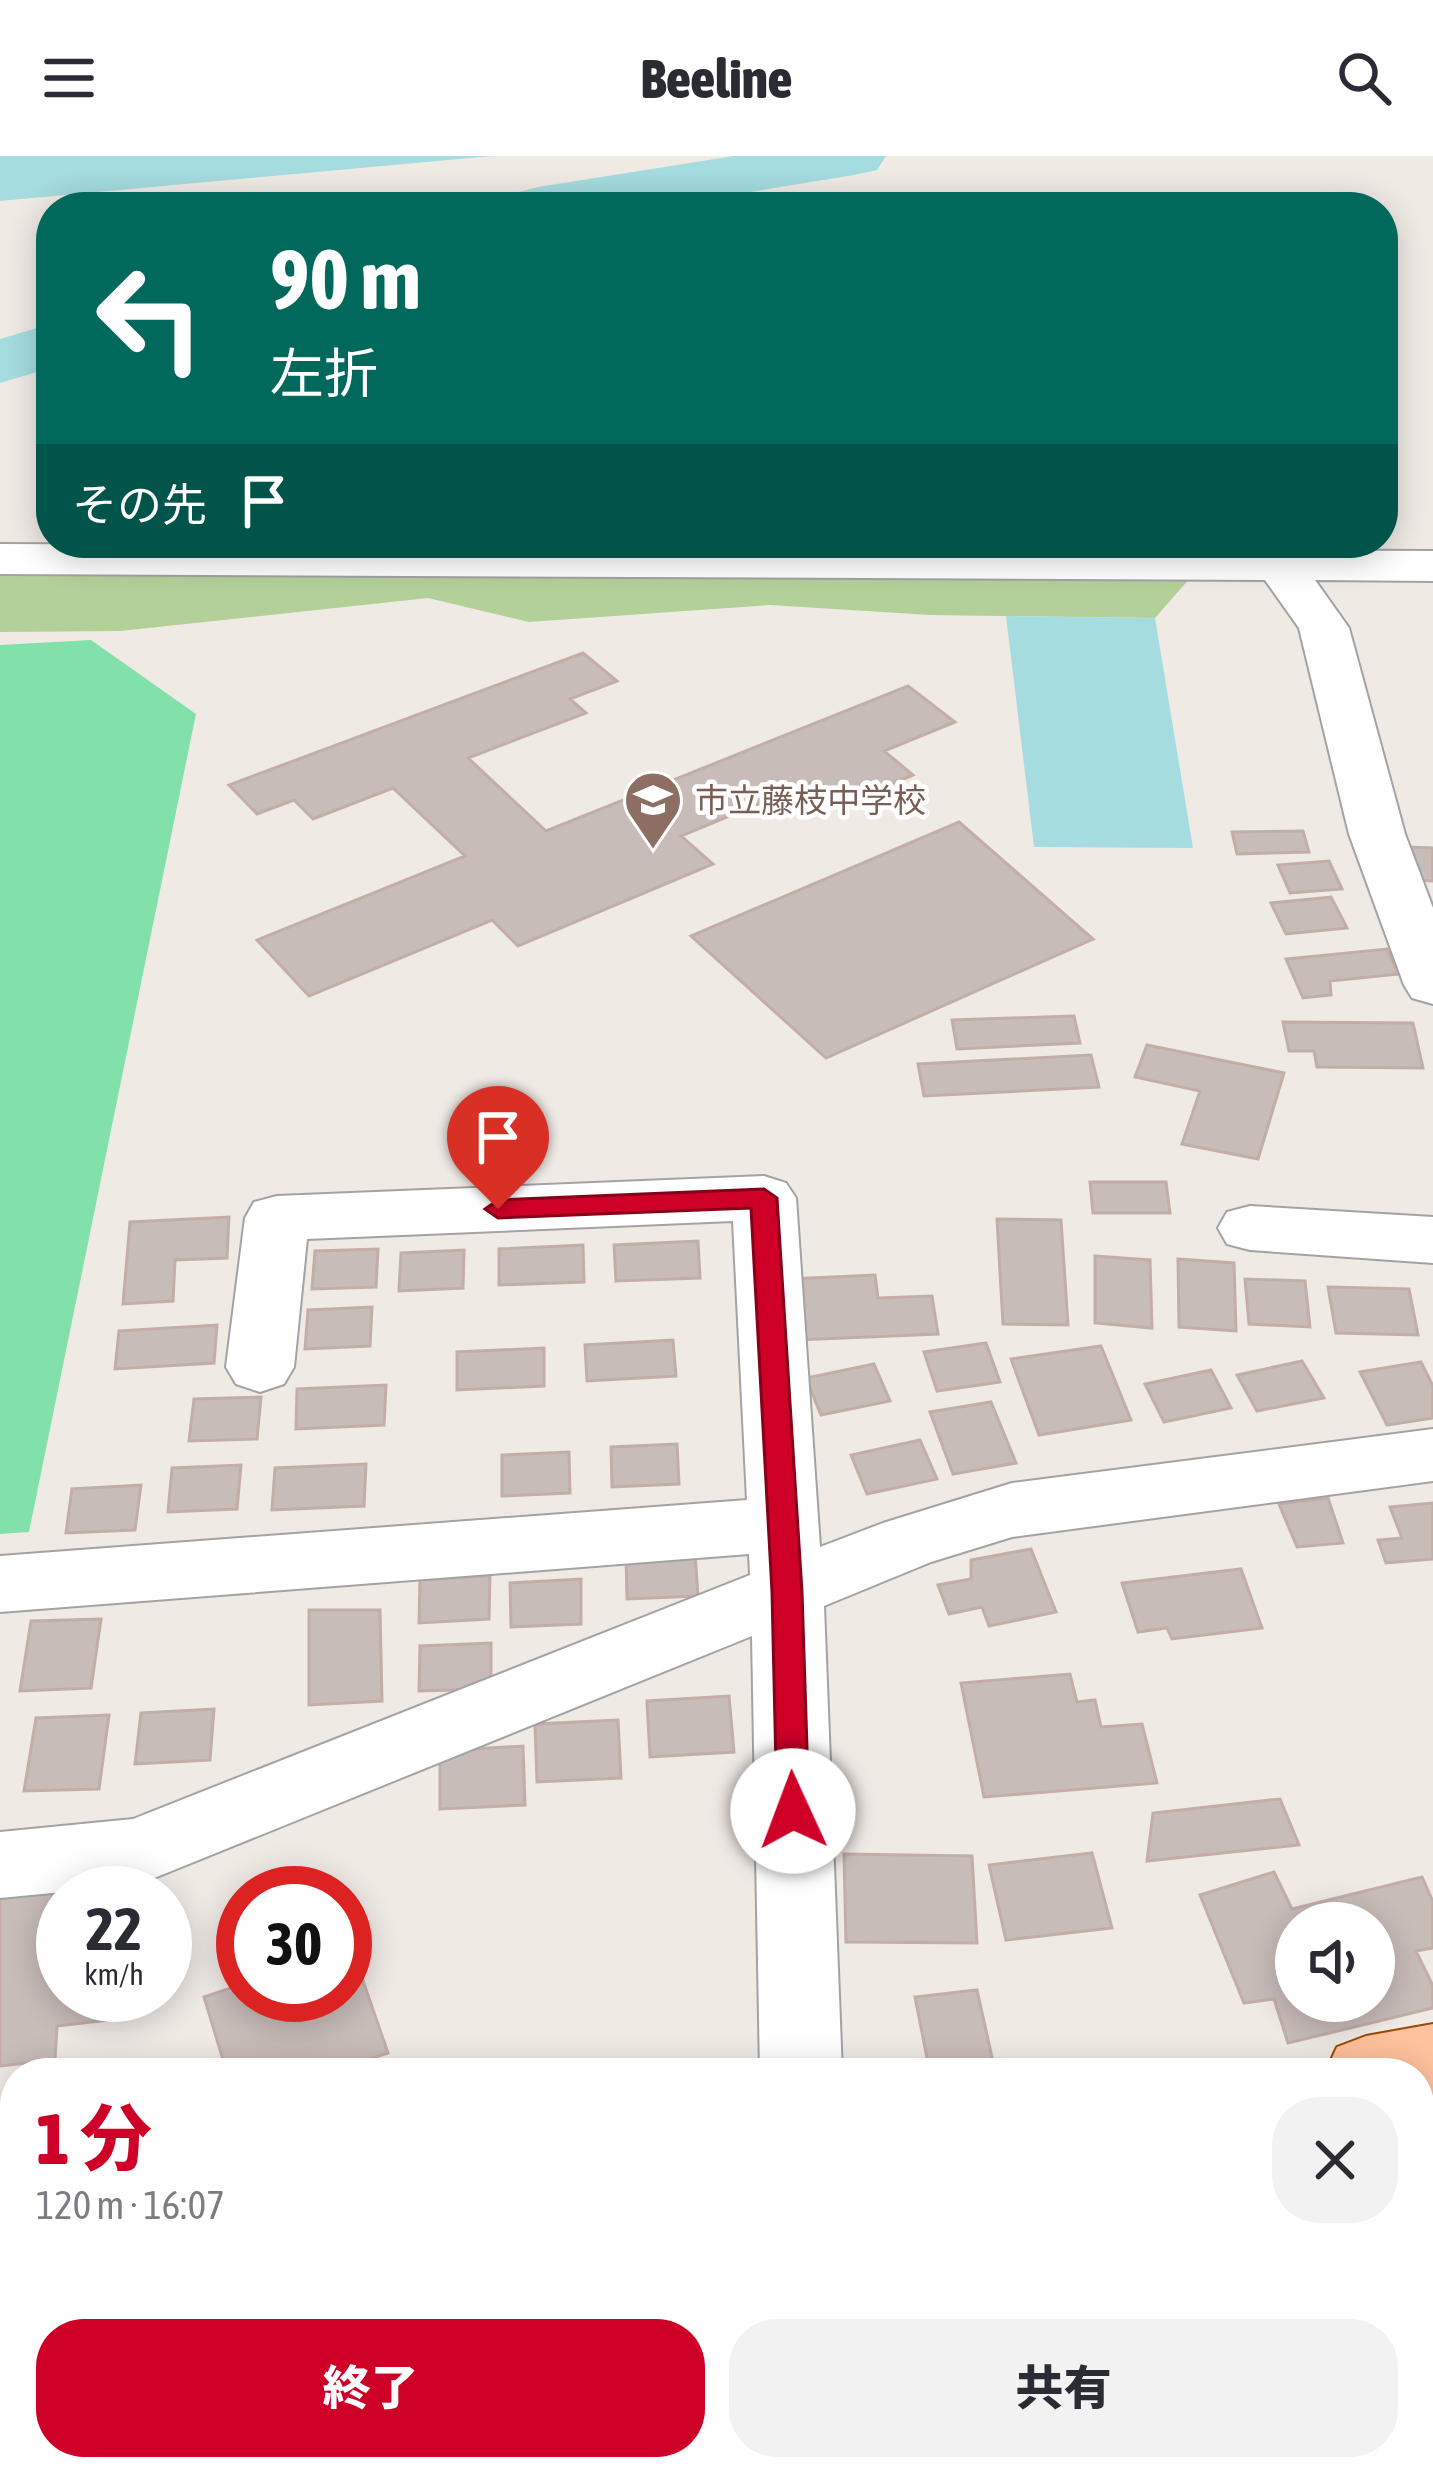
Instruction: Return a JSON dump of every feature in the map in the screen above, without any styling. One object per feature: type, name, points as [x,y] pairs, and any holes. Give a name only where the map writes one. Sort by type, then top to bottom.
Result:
[{"type":"street","points":[[0,559],[1433,566]]},
{"type":"street","points":[[1280,566],[1324,628],[1377,834],[1433,985]]},
{"type":"street","points":[[1363,566],[1433,588]]},
{"type":"street","points":[[1377,834],[1433,833]]},
{"type":"street","points":[[260,1367],[277,1217],[764,1198],[784,1558],[801,2058]]},
{"type":"street","points":[[1250,1228],[1433,1240]]},
{"type":"street","points":[[0,1584],[784,1558],[908,1542],[1012,1510],[1433,1454]]},
{"type":"street","points":[[0,1865],[136,1852],[784,1558]]},
{"type":"green space","points":[[0,573],[1191,577],[1155,618],[930,615],[770,605],[529,622],[428,598],[120,631],[0,632]]},
{"type":"green space","points":[[91,640],[196,714],[29,1532],[0,1534],[0,645]]},
{"type":"water","points":[[0,156],[492,156],[98,192],[36,192],[36,198],[0,201]]},
{"type":"water","points":[[1006,616],[1155,618],[1193,848],[1034,847]]},
{"type":"building","points":[[583,653],[617,681],[570,699],[586,713],[468,758],[546,831],[908,686],[955,722],[884,751],[913,775],[844,804],[816,780],[681,836],[713,864],[518,946],[492,920],[309,996],[257,940],[465,856],[393,788],[313,819],[294,800],[257,814],[229,785]]},
{"type":"building","points":[[959,822],[1093,939],[826,1058],[691,936]]},
{"type":"building","points":[[1303,831],[1309,852],[1237,854],[1232,832]]},
{"type":"building","points":[[1407,847],[1433,848],[1433,881],[1413,880]]},
{"type":"building","points":[[1329,861],[1342,889],[1290,893],[1278,865]]},
{"type":"building","points":[[1331,897],[1347,928],[1286,934],[1271,903]]},
{"type":"building","points":[[1387,949],[1399,974],[1330,981],[1331,995],[1303,998],[1286,959]]},
{"type":"building","points":[[1074,1016],[1080,1043],[957,1049],[952,1020]]},
{"type":"building","points":[[1283,1022],[1413,1023],[1423,1068],[1317,1067],[1314,1051],[1289,1051]]},
{"type":"building","points":[[1147,1045],[1284,1073],[1258,1159],[1182,1144],[1200,1091],[1135,1077]]},
{"type":"building","points":[[1091,1055],[1099,1087],[924,1096],[918,1064]]},
{"type":"building","points":[[1090,1182],[1166,1182],[1170,1213],[1093,1213]]},
{"type":"building","points":[[229,1217],[227,1258],[175,1260],[173,1301],[123,1304],[130,1222]]},
{"type":"building","points":[[997,1219],[1061,1220],[1068,1325],[1003,1324]]},
{"type":"building","points":[[698,1241],[700,1278],[616,1281],[614,1245]]},
{"type":"building","points":[[583,1245],[584,1282],[499,1285],[499,1249]]},
{"type":"building","points":[[378,1249],[376,1287],[312,1289],[315,1251]]},
{"type":"building","points":[[464,1250],[463,1288],[399,1291],[401,1253]]},
{"type":"building","points":[[1095,1256],[1150,1260],[1152,1328],[1095,1323]]},
{"type":"building","points":[[1178,1259],[1234,1263],[1236,1331],[1179,1327]]},
{"type":"building","points":[[875,1275],[878,1298],[932,1296],[938,1334],[797,1340],[790,1279]]},
{"type":"building","points":[[1245,1279],[1305,1281],[1310,1327],[1249,1324]]},
{"type":"building","points":[[1328,1287],[1409,1289],[1418,1335],[1336,1333]]},
{"type":"building","points":[[372,1307],[370,1346],[305,1349],[308,1310]]},
{"type":"building","points":[[217,1325],[214,1363],[115,1369],[119,1331]]},
{"type":"building","points":[[673,1340],[676,1376],[587,1381],[585,1345]]},
{"type":"building","points":[[986,1343],[1000,1382],[937,1391],[924,1352]]},
{"type":"building","points":[[1101,1346],[1131,1420],[1039,1435],[1011,1359]]},
{"type":"building","points":[[544,1348],[544,1386],[457,1390],[457,1352]]},
{"type":"building","points":[[1302,1361],[1324,1398],[1257,1411],[1237,1375]]},
{"type":"building","points":[[1421,1362],[1433,1386],[1433,1418],[1387,1425],[1360,1372]]},
{"type":"building","points":[[874,1364],[890,1401],[821,1415],[806,1378]]},
{"type":"building","points":[[1211,1370],[1231,1408],[1164,1422],[1145,1384]]},
{"type":"building","points":[[386,1385],[384,1425],[296,1429],[297,1389]]},
{"type":"building","points":[[261,1397],[257,1439],[189,1441],[194,1399]]},
{"type":"building","points":[[991,1402],[1016,1463],[953,1474],[930,1412]]},
{"type":"building","points":[[920,1440],[937,1479],[867,1494],[851,1455]]},
{"type":"building","points":[[677,1444],[679,1484],[612,1487],[611,1447]]},
{"type":"building","points":[[569,1452],[570,1493],[502,1496],[502,1455]]},
{"type":"building","points":[[366,1464],[364,1506],[272,1510],[275,1468]]},
{"type":"building","points":[[241,1465],[237,1509],[168,1512],[172,1468]]},
{"type":"building","points":[[141,1485],[135,1530],[66,1533],[72,1489]]},
{"type":"building","points":[[1328,1498],[1343,1543],[1297,1547],[1279,1504]]},
{"type":"building","points":[[1433,1503],[1433,1559],[1386,1563],[1378,1540],[1402,1538],[1390,1507]]},
{"type":"building","points":[[1031,1549],[1056,1612],[989,1626],[982,1607],[949,1614],[938,1585],[971,1579],[971,1560]]},
{"type":"building","points":[[695,1553],[698,1596],[627,1599],[626,1556]]},
{"type":"building","points":[[1241,1569],[1262,1628],[1172,1639],[1167,1628],[1138,1632],[1122,1583]]},
{"type":"building","points":[[490,1576],[489,1619],[419,1623],[420,1579]]},
{"type":"building","points":[[581,1579],[581,1624],[511,1627],[510,1583]]},
{"type":"building","points":[[309,1610],[380,1610],[382,1701],[309,1705]]},
{"type":"building","points":[[101,1619],[91,1688],[20,1691],[31,1621]]},
{"type":"building","points":[[491,1643],[491,1689],[419,1691],[420,1646]]},
{"type":"building","points":[[1070,1674],[1077,1702],[1095,1700],[1101,1727],[1142,1724],[1157,1783],[984,1797],[961,1683]]},
{"type":"building","points":[[729,1696],[734,1752],[650,1757],[647,1701]]},
{"type":"building","points":[[214,1709],[210,1760],[135,1764],[141,1713]]},
{"type":"building","points":[[109,1715],[99,1789],[24,1791],[36,1718]]},
{"type":"building","points":[[618,1720],[621,1778],[537,1782],[535,1724]]},
{"type":"building","points":[[523,1746],[525,1805],[440,1809],[440,1751]]},
{"type":"building","points":[[1280,1799],[1299,1845],[1147,1861],[1153,1813]]},
{"type":"building","points":[[1092,1853],[1112,1928],[1006,1940],[989,1865]]},
{"type":"building","points":[[844,1854],[972,1856],[977,1943],[846,1942]]},
{"type":"building","points":[[1274,1872],[1289,1902],[1275,1902],[1275,2002],[1244,2003],[1200,1895]]},
{"type":"building","points":[[1422,1877],[1433,1902],[1433,1948],[1416,1951],[1433,1986],[1433,2008],[1395,2017],[1395,1902],[1320,1902]]},
{"type":"building","points":[[36,1883],[36,2022],[92,2022],[57,2026],[55,2058],[0,2058],[0,1887]]},
{"type":"building","points":[[977,1990],[992,2058],[927,2058],[915,1997]]},
{"type":"building","points":[[216,1993],[216,2022],[372,2022],[372,2007],[388,2053],[372,2058],[222,2058],[204,1997]]},
{"type":"building","points":[[1281,2022],[1375,2022],[1288,2043]]},
{"type":"waterway","points":[[631,192],[854,156]]},
{"type":"waterway","points":[[0,362],[36,350]]},
{"type":"place","name":"市立藤枝中学校","points":[[653,851]]},
{"type":"route","points":[[498,1209],[764,1198],[787,1592],[793,1811]]}]
